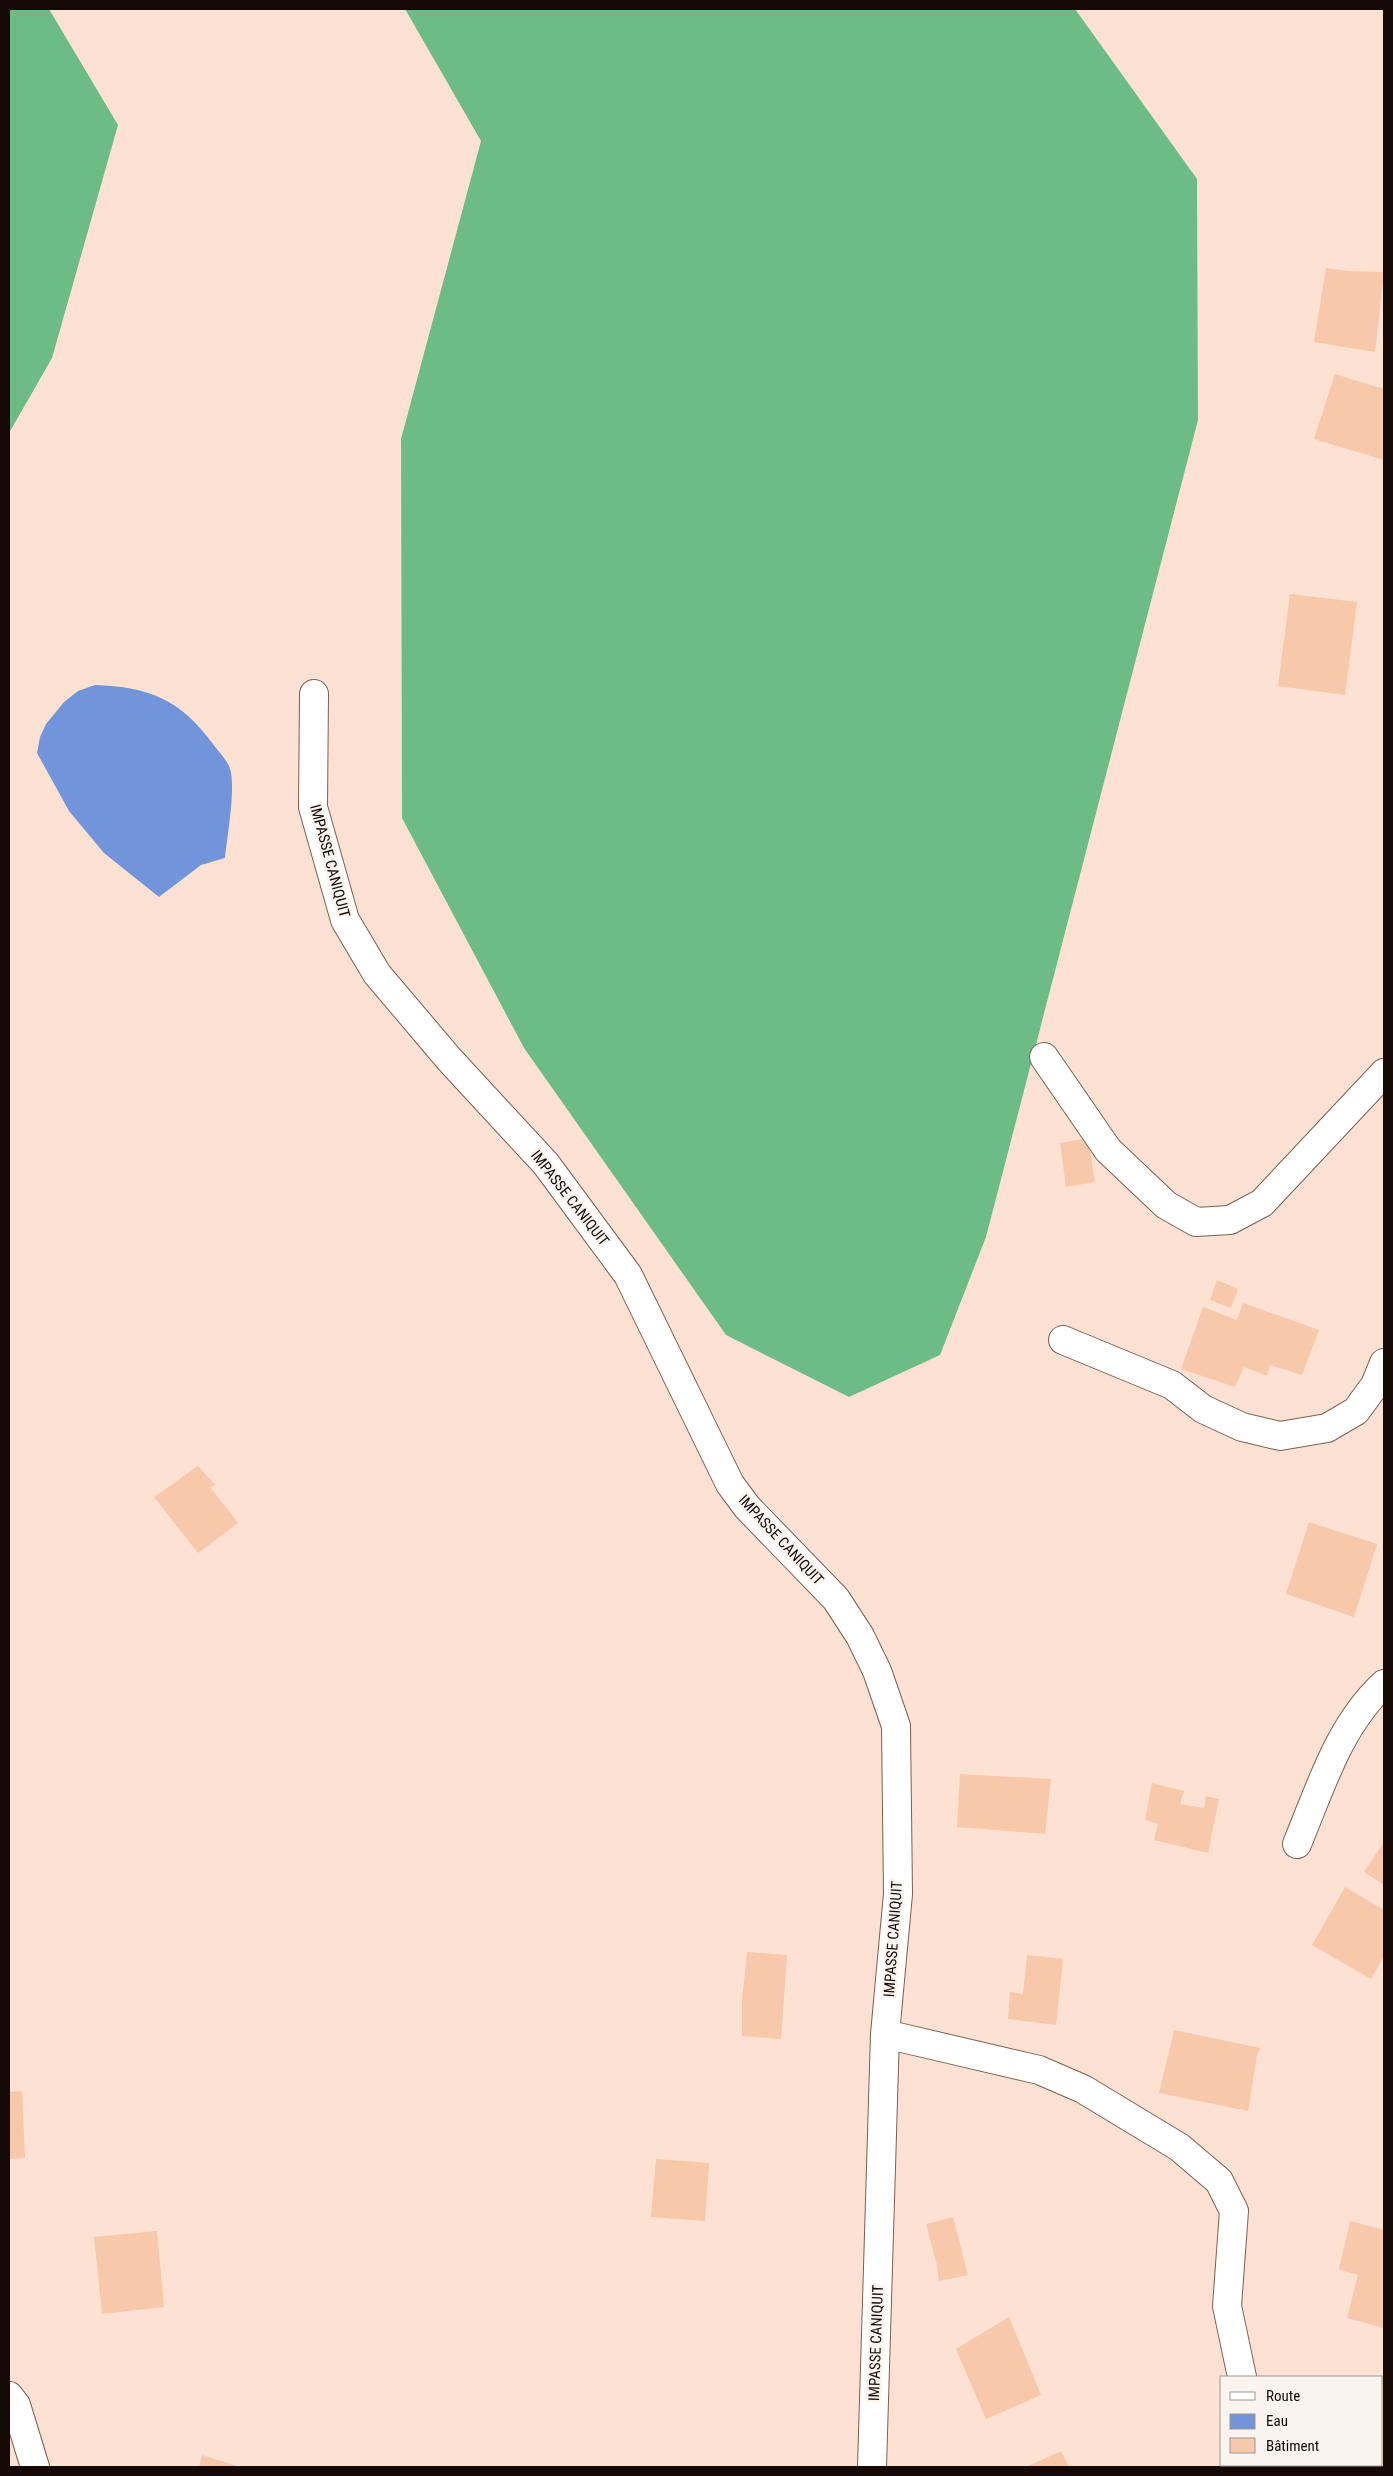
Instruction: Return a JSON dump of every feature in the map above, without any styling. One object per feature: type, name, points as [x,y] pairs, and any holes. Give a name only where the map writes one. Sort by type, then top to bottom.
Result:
[{"type":"street","name":"IMPASSE CANIQUIT","points":[[314,694],[313,807],[345,920],[377,974],[449,1058],[546,1164],[628,1275],[730,1484],[746,1507],[836,1598],[860,1636],[877,1671],[896,1726],[898,1894],[885,2034],[872,2467]]},
{"type":"street","points":[[1044,1056],[1108,1150],[1166,1205],[1196,1222],[1230,1220],[1262,1203],[1384,1073]]},
{"type":"street","points":[[1063,1340],[1172,1385],[1203,1409],[1242,1427],[1280,1436],[1327,1428],[1356,1411],[1375,1385],[1384,1363]]},
{"type":"street","points":[[1297,1844],[1327,1771],[1348,1730],[1365,1704],[1384,1684]]},
{"type":"street","points":[[885,2034],[1039,2070],[1083,2089],[1179,2147],[1219,2181],[1234,2211],[1227,2306],[1242,2376]]},
{"type":"street","points":[[9,2396],[16,2405],[34,2467]]},
{"type":"green space","points":[[9,9],[49,9],[118,125],[52,358],[9,433]]},
{"type":"green space","points":[[405,9],[1075,9],[1197,179],[1198,420],[986,1237],[940,1355],[849,1397],[726,1335],[524,1048],[402,818],[401,439],[481,141]]},
{"type":"water","points":[[95,685],[132,689],[162,698],[175,706],[201,729],[225,759],[230,769],[232,800],[225,858],[201,865],[159,897],[104,853],[69,811],[37,753],[40,737],[46,724],[64,702],[78,691]]},
{"type":"building","points":[[1326,268],[1384,272],[1375,352],[1314,342]]},
{"type":"building","points":[[1335,374],[1384,389],[1384,460],[1314,439]]},
{"type":"building","points":[[1290,594],[1357,602],[1345,695],[1278,686]]},
{"type":"building","points":[[1088,1138],[1095,1182],[1066,1187],[1060,1143]]},
{"type":"building","points":[[1217,1280],[1238,1289],[1231,1308],[1210,1300]]},
{"type":"building","points":[[1243,1303],[1319,1330],[1302,1375],[1270,1365],[1267,1376],[1244,1367],[1235,1387],[1181,1369],[1203,1307],[1237,1320]]},
{"type":"building","points":[[198,1466],[215,1485],[210,1487],[238,1523],[198,1553],[154,1497]]},
{"type":"building","points":[[1309,1522],[1377,1544],[1354,1617],[1286,1594]]},
{"type":"building","points":[[960,1774],[1051,1779],[1045,1834],[957,1827]]},
{"type":"building","points":[[1152,1783],[1184,1791],[1180,1804],[1204,1808],[1206,1796],[1219,1799],[1208,1853],[1154,1840],[1158,1824],[1145,1820]]},
{"type":"building","points":[[1384,1842],[1384,1885],[1364,1872]]},
{"type":"building","points":[[1345,1887],[1384,1910],[1384,1956],[1371,1979],[1312,1945]]},
{"type":"building","points":[[747,1952],[787,1955],[781,2039],[742,2036],[742,2001]]},
{"type":"building","points":[[1027,1955],[1063,1959],[1056,2025],[1008,2019],[1010,1992],[1023,1994]]},
{"type":"building","points":[[1174,2030],[1260,2048],[1257,2055],[1248,2111],[1159,2093]]},
{"type":"building","points":[[22,2091],[25,2158],[9,2159],[9,2092]]},
{"type":"building","points":[[656,2159],[709,2163],[705,2221],[651,2217]]},
{"type":"building","points":[[953,2217],[968,2275],[939,2281],[937,2265],[926,2224]]},
{"type":"building","points":[[1350,2221],[1384,2230],[1384,2328],[1347,2318],[1358,2275],[1339,2269]]},
{"type":"building","points":[[157,2231],[164,2307],[102,2314],[94,2237]]},
{"type":"building","points":[[1009,2317],[1041,2395],[986,2419],[956,2349]]},
{"type":"building","points":[[1061,2451],[1069,2467],[1026,2467]]},
{"type":"building","points":[[202,2455],[240,2467],[199,2467]]}]
